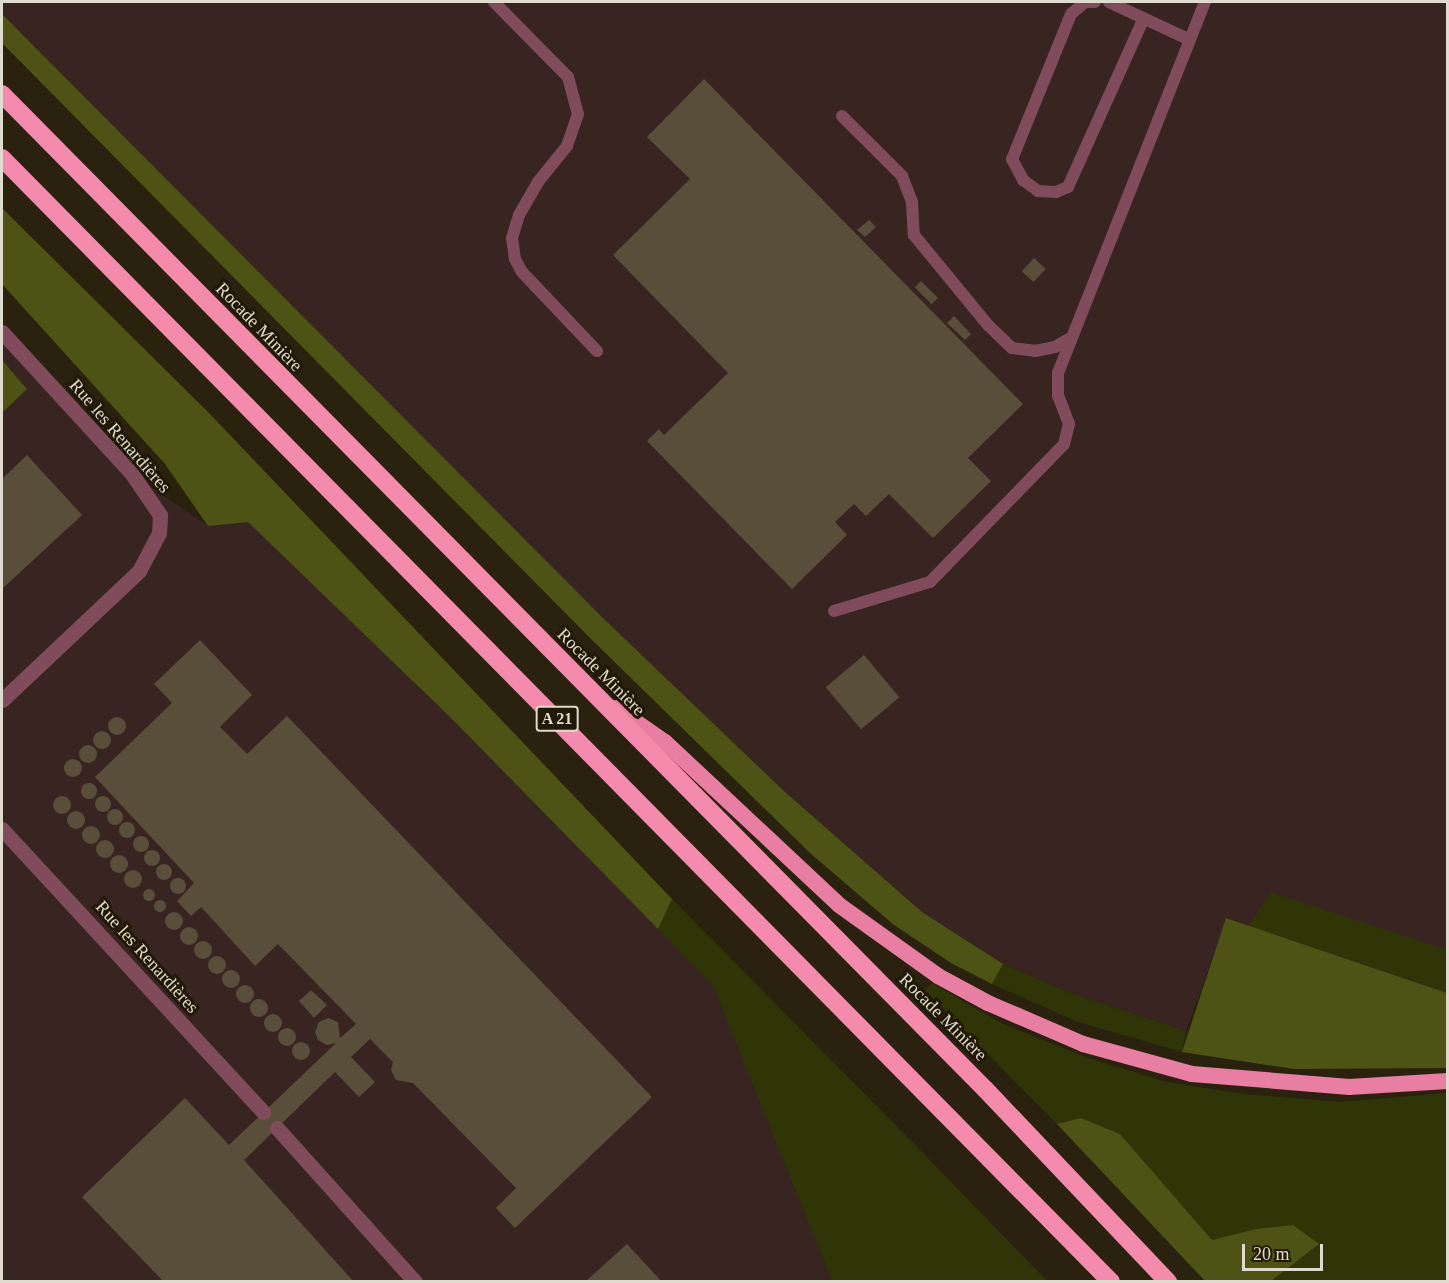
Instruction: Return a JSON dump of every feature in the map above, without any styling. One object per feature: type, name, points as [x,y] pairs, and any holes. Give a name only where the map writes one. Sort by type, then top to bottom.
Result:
[{"type":"highway","name":"Rocade Minière","points":[[2,94],[985,1089],[1168,1281]]},
{"type":"highway","name":"A 21","points":[[2,158],[1111,1281]]},
{"type":"highway","points":[[586,687],[665,742],[839,905],[938,976],[997,1008],[1083,1044],[1192,1074],[1350,1087],[1448,1081]]},
{"type":"street","name":"Rue les Renardières","points":[[2,332],[132,474],[160,515],[159,533],[139,571],[2,700]]},
{"type":"street","name":"Rue les Renardières","points":[[2,829],[263,1112]]},
{"type":"street","points":[[278,1128],[415,1281]]},
{"type":"lane","points":[[494,2],[568,77],[578,114],[567,146],[538,182],[519,215],[512,238],[515,259],[522,272],[597,351]]},
{"type":"lane","points":[[1095,2],[1085,3],[1071,14],[1012,159],[1023,180],[1038,191],[1056,192],[1068,187],[1144,18]]},
{"type":"lane","points":[[1109,2],[1190,40]]},
{"type":"lane","points":[[834,611],[930,582],[1064,444],[1069,424],[1058,396],[1058,373],[1205,2]]},
{"type":"lane","points":[[842,116],[903,176],[912,202],[914,236],[988,325],[1012,348],[1035,351],[1054,347],[1070,339]]},
{"type":"shaded area","points":[[2,2],[1447,2],[1447,993],[1227,918],[1186,1031],[1071,993],[1003,964],[922,912],[785,792],[603,618],[2,14]]},
{"type":"shaded area","points":[[2,332],[132,474],[208,526],[248,521],[451,718],[713,985],[832,1281],[2,1281],[2,413],[27,389],[2,360]]},
{"type":"green space","points":[[2,14],[603,618],[785,792],[922,912],[1003,964],[992,984],[951,963],[894,925],[810,853],[588,636],[2,43]]},
{"type":"green space","points":[[2,208],[209,413],[672,899],[658,929],[451,718],[248,522],[208,526],[165,464],[2,284]]},
{"type":"green space","points":[[2,360],[27,389],[2,413]]},
{"type":"green space","points":[[1271,892],[1447,950],[1447,993],[1249,926]]},
{"type":"green space","points":[[672,899],[1047,1281],[832,1281],[713,986],[658,929]]},
{"type":"green space","points":[[1226,918],[1447,993],[1447,1068],[1294,1069],[1182,1052]]},
{"type":"green space","points":[[1003,964],[1071,993],[1186,1031],[1182,1052],[1078,1022],[992,984]]},
{"type":"green space","points":[[932,983],[1003,1024],[1085,1057],[1167,1082],[1243,1094],[1341,1102],[1447,1093],[1447,1281],[1271,1281],[1318,1244],[1256,1229],[1212,1240],[1120,1134],[1081,1118],[1057,1124],[925,990]]},
{"type":"green space","points":[[1081,1118],[1120,1134],[1212,1240],[1256,1229],[1293,1225],[1319,1244],[1271,1281],[1205,1281],[1057,1124]]},
{"type":"building","points":[[704,79],[1023,404],[968,458],[991,481],[933,538],[889,494],[866,516],[854,504],[835,522],[847,535],[792,589],[647,441],[659,429],[664,435],[728,373],[613,255],[690,179],[647,137]]},
{"type":"building","points":[[869,220],[876,227],[865,237],[857,230]]},
{"type":"building","points":[[1034,258],[1046,269],[1033,282],[1022,271]]},
{"type":"building","points":[[921,281],[938,298],[932,304],[915,287]]},
{"type":"building","points":[[954,316],[971,334],[965,340],[947,323]]},
{"type":"building","points":[[27,455],[82,515],[2,589],[2,479]]},
{"type":"building","points":[[200,640],[252,695],[220,727],[247,754],[287,716],[652,1097],[515,1228],[496,1208],[516,1188],[413,1083],[396,1080],[391,1070],[393,1062],[370,1039],[351,1057],[375,1082],[359,1097],[335,1072],[244,1160],[354,1282],[164,1282],[82,1197],[185,1098],[229,1145],[336,1043],[327,1045],[318,1040],[315,1032],[319,1022],[328,1018],[338,1022],[340,1038],[356,1024],[278,944],[255,966],[201,907],[191,916],[177,901],[194,883],[95,777],[172,703],[154,684]]},
{"type":"building","points":[[864,655],[899,697],[861,729],[826,687]]},
{"type":"building","points":[[117,717],[123,720],[126,726],[123,732],[117,735],[111,732],[108,726],[111,720]]},
{"type":"building","points":[[102,731],[108,734],[111,740],[108,746],[102,749],[96,746],[93,740],[96,734]]},
{"type":"building","points":[[88,745],[94,748],[97,754],[94,760],[88,763],[82,760],[79,754],[82,748]]},
{"type":"building","points":[[73,759],[79,762],[82,768],[79,774],[73,777],[67,774],[64,768],[67,762]]},
{"type":"building","points":[[86,783],[92,783],[97,791],[95,797],[86,799],[81,794],[81,788]]},
{"type":"building","points":[[62,796],[68,799],[71,805],[68,811],[62,814],[56,811],[53,805],[56,799]]},
{"type":"building","points":[[103,796],[109,798],[111,804],[109,810],[103,812],[97,810],[95,804],[97,798]]},
{"type":"building","points":[[115,809],[121,811],[123,817],[121,823],[115,825],[109,823],[107,817],[109,811]]},
{"type":"building","points":[[76,811],[82,814],[85,820],[82,826],[76,829],[70,826],[67,820],[70,814]]},
{"type":"building","points":[[124,822],[130,822],[135,830],[133,836],[124,838],[119,833],[119,827]]},
{"type":"building","points":[[91,826],[97,829],[100,835],[97,841],[91,844],[85,841],[82,835],[85,829]]},
{"type":"building","points":[[141,836],[147,838],[149,844],[147,850],[141,852],[135,850],[133,844],[135,838]]},
{"type":"building","points":[[105,840],[111,843],[114,849],[111,855],[105,858],[99,855],[96,849],[99,843]]},
{"type":"building","points":[[152,850],[158,852],[160,858],[158,864],[152,866],[146,864],[144,858],[146,852]]},
{"type":"building","points":[[119,855],[125,858],[128,864],[125,870],[119,873],[113,870],[110,864],[113,858]]},
{"type":"building","points":[[161,864],[167,864],[172,872],[170,878],[161,880],[156,875],[156,869]]},
{"type":"building","points":[[133,870],[139,873],[142,879],[139,885],[133,888],[127,885],[124,879],[127,873]]},
{"type":"building","points":[[175,878],[181,878],[186,886],[184,892],[175,894],[170,889],[170,883]]},
{"type":"building","points":[[151,889],[155,895],[151,901],[147,901],[143,893]]},
{"type":"building","points":[[162,900],[166,906],[162,912],[158,912],[154,904]]},
{"type":"building","points":[[174,912],[180,915],[183,921],[180,927],[174,930],[168,927],[165,921],[168,915]]},
{"type":"building","points":[[189,927],[195,930],[198,936],[195,942],[189,945],[183,942],[180,936],[183,930]]},
{"type":"building","points":[[203,941],[209,944],[212,950],[209,956],[203,959],[197,956],[194,950],[197,944]]},
{"type":"building","points":[[217,956],[223,959],[226,965],[223,971],[217,974],[211,971],[208,965],[211,959]]},
{"type":"building","points":[[231,970],[237,973],[240,979],[237,985],[231,988],[225,985],[222,979],[225,973]]},
{"type":"building","points":[[245,985],[251,988],[254,994],[251,1000],[245,1003],[239,1000],[236,994],[239,988]]},
{"type":"building","points":[[311,990],[327,1005],[314,1018],[299,1001]]},
{"type":"building","points":[[259,999],[265,1002],[268,1008],[265,1014],[259,1017],[253,1014],[250,1008],[253,1002]]},
{"type":"building","points":[[273,1014],[279,1017],[282,1023],[279,1029],[273,1032],[267,1029],[264,1023],[267,1017]]},
{"type":"building","points":[[287,1028],[293,1031],[296,1037],[293,1043],[287,1046],[281,1043],[278,1037],[281,1031]]},
{"type":"building","points":[[301,1042],[307,1045],[310,1051],[307,1057],[301,1060],[295,1057],[292,1051],[295,1045]]},
{"type":"building","points":[[627,1244],[662,1282],[585,1282]]}]
